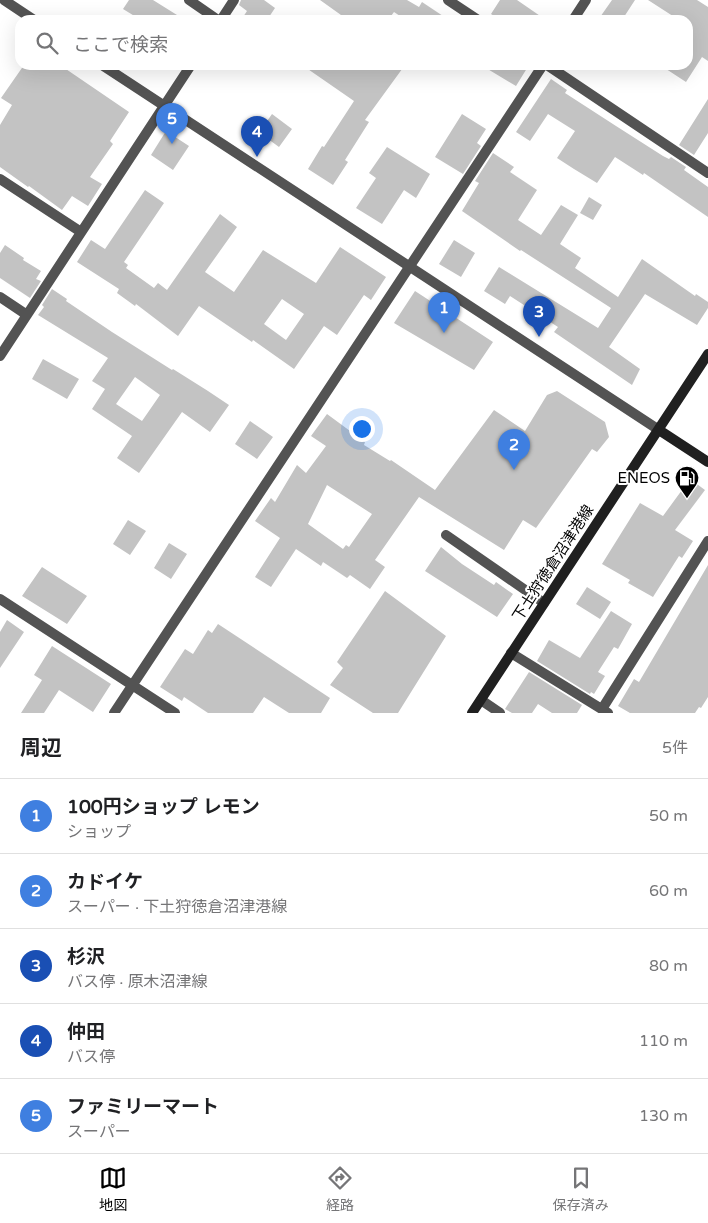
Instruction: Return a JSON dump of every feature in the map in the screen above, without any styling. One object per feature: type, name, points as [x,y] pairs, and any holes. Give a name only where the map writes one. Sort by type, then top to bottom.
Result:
[{"type":"main road","name":"下土狩徳倉沼津港線","points":[[472,713],[708,354]]},
{"type":"main road","points":[[659,430],[708,462]]},
{"type":"street","points":[[4,0],[26,15]]},
{"type":"street","points":[[189,0],[212,15]]},
{"type":"street","points":[[223,15],[234,0]]},
{"type":"street","points":[[448,0],[470,15]]},
{"type":"street","points":[[576,15],[586,0]]},
{"type":"street","points":[[110,70],[659,430]]},
{"type":"street","points":[[0,356],[188,70]]},
{"type":"street","points":[[114,713],[542,70]]},
{"type":"street","points":[[553,70],[708,173]]},
{"type":"street","points":[[0,179],[81,232]]},
{"type":"street","points":[[0,297],[27,315]]},
{"type":"street","points":[[446,535],[544,603]]},
{"type":"street","points":[[511,653],[605,711],[708,541]]},
{"type":"street","points":[[0,599],[175,713]]},
{"type":"street","points":[[480,700],[500,713]]},
{"type":"building","points":[[129,0],[153,0],[177,15],[133,15],[123,9]]},
{"type":"building","points":[[241,0],[264,0],[275,8],[270,15],[244,15],[247,11],[239,5]]},
{"type":"building","points":[[320,0],[407,0],[419,7],[422,2],[442,15],[398,15],[394,12],[392,15],[341,15]]},
{"type":"building","points":[[500,0],[517,0],[539,15],[492,15],[491,14]]},
{"type":"building","points":[[612,0],[635,0],[625,15],[602,15]]},
{"type":"building","points":[[648,0],[697,0],[708,7],[708,61],[702,57],[686,82],[668,70],[693,70],[693,15],[671,15]]},
{"type":"building","points":[[21,70],[67,70],[129,112],[110,141],[113,144],[90,177],[102,184],[88,206],[72,196],[62,210],[0,167],[0,125],[12,105],[1,98]]},
{"type":"building","points":[[309,70],[401,70],[365,120],[369,122],[345,160],[348,162],[333,185],[308,169],[354,101]]},
{"type":"building","points":[[489,70],[526,70],[516,86]]},
{"type":"building","points":[[551,79],[567,90],[565,93],[663,156],[669,159],[671,157],[686,167],[684,170],[708,187],[708,217],[644,173],[643,175],[615,157],[597,183],[574,169],[557,158],[575,131],[548,114],[530,141],[516,132]]},
{"type":"building","points":[[708,99],[708,133],[694,155],[679,145]]},
{"type":"building","points":[[272,114],[292,129],[279,147],[264,136],[268,131],[263,127]]},
{"type":"building","points":[[462,114],[486,129],[477,143],[481,146],[463,174],[435,157]]},
{"type":"building","points":[[166,131],[189,146],[173,170],[151,155]]},
{"type":"building","points":[[387,147],[430,174],[416,198],[404,190],[382,224],[356,208],[376,178],[369,173]]},
{"type":"building","points":[[493,153],[514,167],[510,172],[537,190],[518,220],[541,235],[561,205],[578,215],[560,244],[581,258],[575,268],[618,297],[642,259],[695,296],[696,294],[708,302],[708,308],[697,325],[645,294],[609,347],[640,369],[632,385],[554,332],[558,327],[510,296],[505,304],[484,291],[499,267],[598,328],[611,308],[520,251],[462,211],[479,183],[475,181]]},
{"type":"building","points":[[145,190],[164,203],[124,262],[128,265],[126,268],[154,288],[158,283],[167,290],[220,214],[237,227],[205,272],[234,292],[263,250],[316,283],[340,247],[386,277],[371,300],[364,295],[337,335],[324,326],[294,369],[253,340],[252,342],[199,306],[178,336],[136,304],[135,306],[117,293],[119,289],[77,262],[91,240],[105,249]],"holes":[[[282,299],[304,314],[286,340],[264,324]]]},
{"type":"building","points":[[589,197],[602,205],[593,220],[580,213]]},
{"type":"building","points":[[454,240],[475,253],[461,277],[439,264]]},
{"type":"building","points":[[5,245],[24,258],[23,260],[41,271],[36,279],[41,281],[30,298],[0,278],[0,253]]},
{"type":"building","points":[[52,289],[67,299],[66,301],[112,332],[229,405],[210,432],[182,412],[139,473],[117,458],[132,436],[92,409],[105,389],[92,381],[108,358],[38,315],[44,307],[42,305]],"holes":[[[135,377],[160,395],[142,421],[116,404]]]},
{"type":"building","points":[[415,291],[493,342],[474,370],[394,323]]},
{"type":"building","points":[[43,359],[79,379],[67,399],[32,379]]},
{"type":"building","points":[[557,391],[605,422],[609,437],[597,452],[592,449],[536,528],[523,520],[504,550],[419,497],[375,560],[385,567],[370,589],[350,575],[347,578],[323,562],[321,566],[296,549],[271,587],[255,577],[280,538],[255,521],[271,498],[275,502],[297,465],[306,473],[326,446],[311,436],[327,414],[365,442],[364,445],[391,460],[435,490],[494,410],[525,431],[547,395]],"holes":[[[327,485],[372,514],[349,547],[346,545],[343,549],[308,524]]]},
{"type":"building","points":[[250,421],[273,437],[257,459],[235,444]]},
{"type":"building","points":[[690,479],[705,490],[675,530],[693,541],[682,558],[679,556],[653,597],[628,583],[630,580],[602,564],[640,503],[663,516]]},
{"type":"building","points":[[128,520],[146,531],[130,555],[113,544]]},
{"type":"building","points":[[169,543],[187,554],[171,579],[154,568]]},
{"type":"building","points":[[441,547],[462,564],[494,585],[496,582],[513,594],[497,617],[425,571]]},
{"type":"building","points":[[708,565],[708,697],[701,708],[699,707],[695,713],[630,713],[618,706],[634,679],[639,682]]},
{"type":"building","points":[[42,567],[87,596],[67,624],[22,596]]},
{"type":"building","points":[[587,587],[611,602],[600,619],[576,604]]},
{"type":"building","points":[[385,591],[446,636],[398,713],[373,713],[330,685],[343,668],[337,662]]},
{"type":"building","points":[[611,611],[632,624],[618,649],[614,647],[598,672],[605,676],[594,694],[591,692],[590,694],[537,661],[549,640],[580,658]]},
{"type":"building","points":[[7,620],[24,632],[0,668],[0,632]]},
{"type":"building","points":[[218,624],[330,698],[321,713],[289,713],[264,697],[253,713],[208,713],[184,697],[182,701],[160,687],[185,649],[193,654],[208,630],[212,633]]},
{"type":"building","points":[[52,646],[111,684],[93,712],[59,690],[44,713],[21,713],[42,680],[34,675]]},
{"type":"building","points":[[529,672],[582,705],[577,713],[552,713],[538,704],[532,713],[512,713],[505,709]]},
{"type":"place","name":"ファミリーマート","points":[[172,144]]},
{"type":"place","name":"仲田","points":[[257,157]]},
{"type":"place","name":"100円ショップ レモン","points":[[444,333]]},
{"type":"place","name":"杉沢","points":[[539,337]]},
{"type":"place","name":"カドイケ","points":[[514,470]]},
{"type":"place","name":"ENEOS","points":[[687,499]]}]
